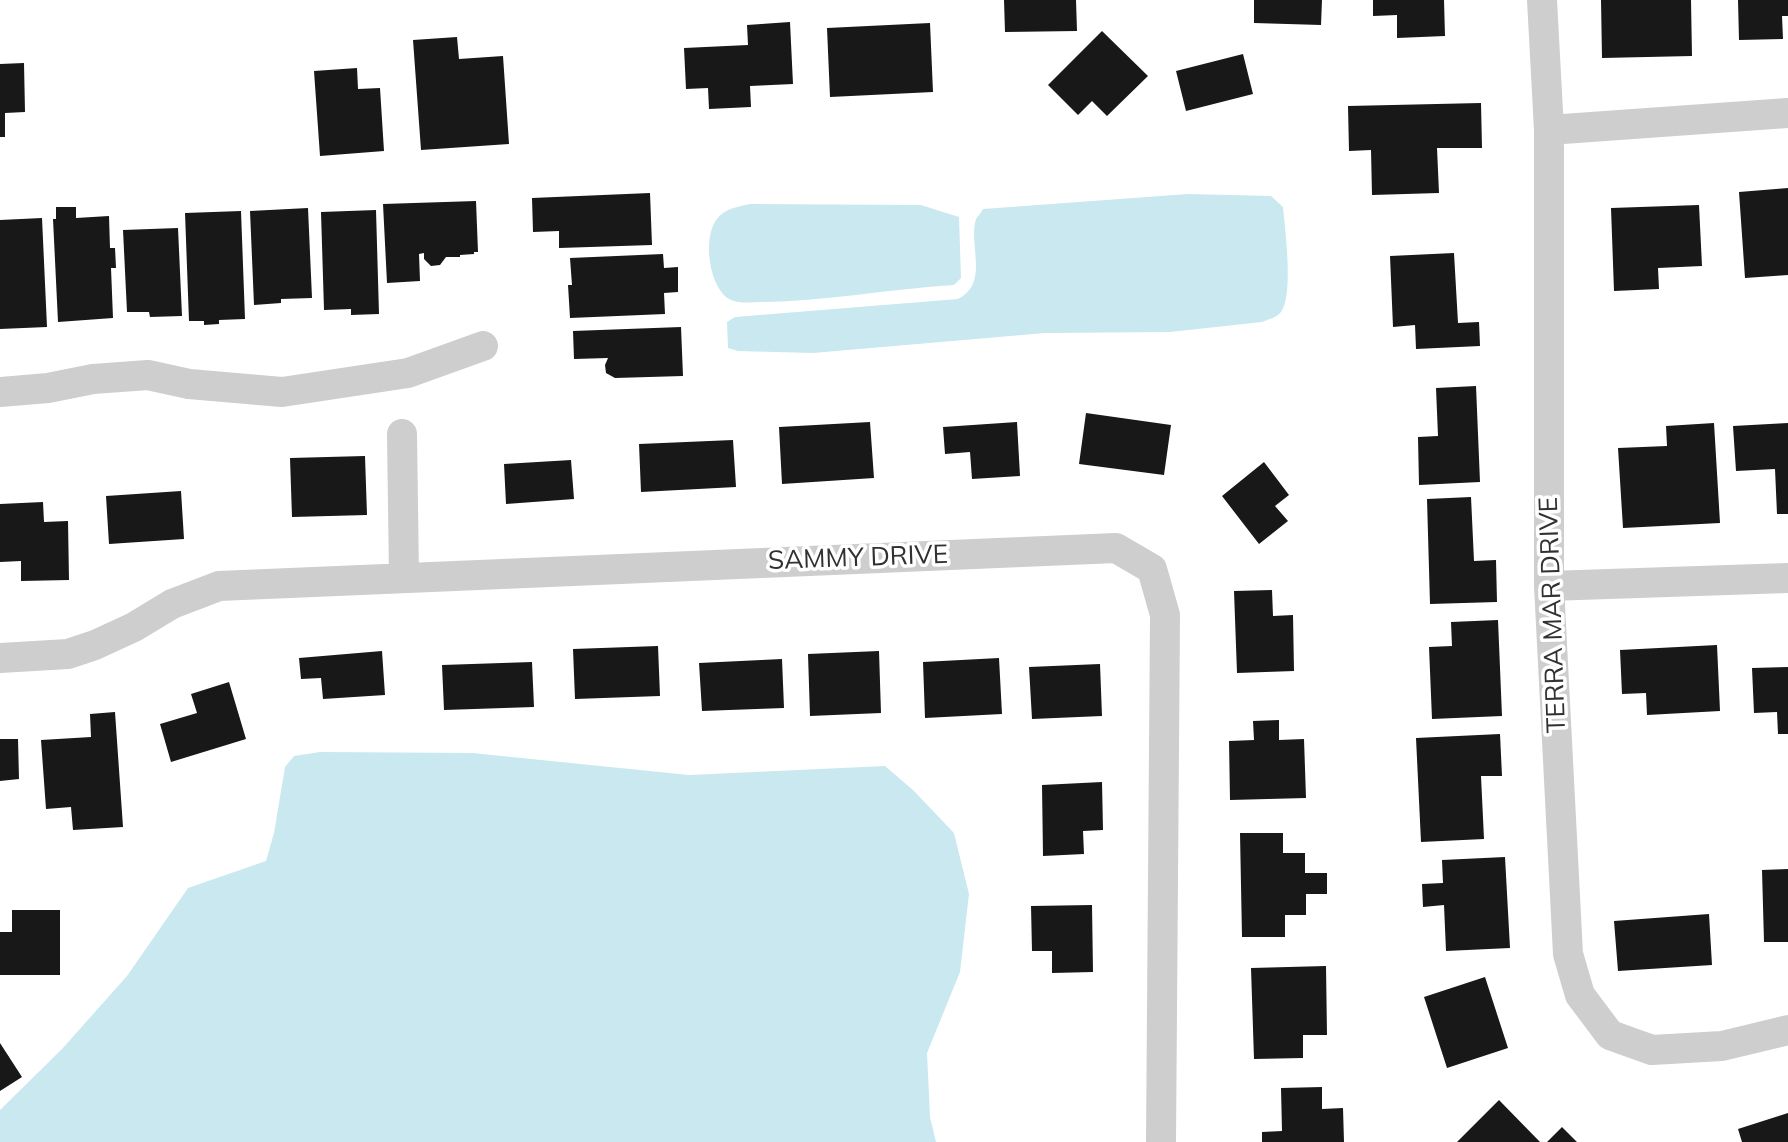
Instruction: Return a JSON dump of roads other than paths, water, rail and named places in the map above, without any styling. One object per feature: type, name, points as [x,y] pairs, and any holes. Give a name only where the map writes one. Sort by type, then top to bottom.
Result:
[{"type":"street","name":"TERRA MAR DRIVE","points":[[1542,0],[1549,130],[1549,586],[1568,954],[1580,995],[1610,1035],[1652,1050],[1722,1046],[1788,1030]]},
{"type":"street","points":[[1549,130],[1788,113]]},
{"type":"street","points":[[0,392],[48,388],[93,379],[148,375],[189,384],[282,392],[408,373],[483,346]]},
{"type":"street","points":[[402,434],[404,577]]},
{"type":"street","name":"SAMMY DRIVE","points":[[0,658],[77,651],[134,626],[172,604],[219,586],[1116,548],[1152,569],[1165,615],[1161,1141]]},
{"type":"street","points":[[1549,586],[1788,578]]},
{"type":"water","points":[[1188,194],[1271,196],[1283,207],[1288,277],[1285,304],[1277,316],[1262,322],[1170,332],[1045,333],[813,353],[738,351],[728,348],[727,322],[735,317],[958,299],[968,292],[976,274],[974,229],[976,219],[983,209]]},
{"type":"water","points":[[750,204],[921,205],[959,217],[961,278],[954,285],[835,297],[787,301],[731,300],[717,286],[713,275],[709,250],[712,227],[724,212]]},
{"type":"water","points":[[320,752],[472,753],[689,775],[885,766],[914,791],[954,833],[969,894],[960,972],[927,1053],[930,1117],[936,1142],[0,1142],[0,1110],[62,1049],[127,976],[188,888],[266,861],[274,833],[285,767],[294,756]]}]
